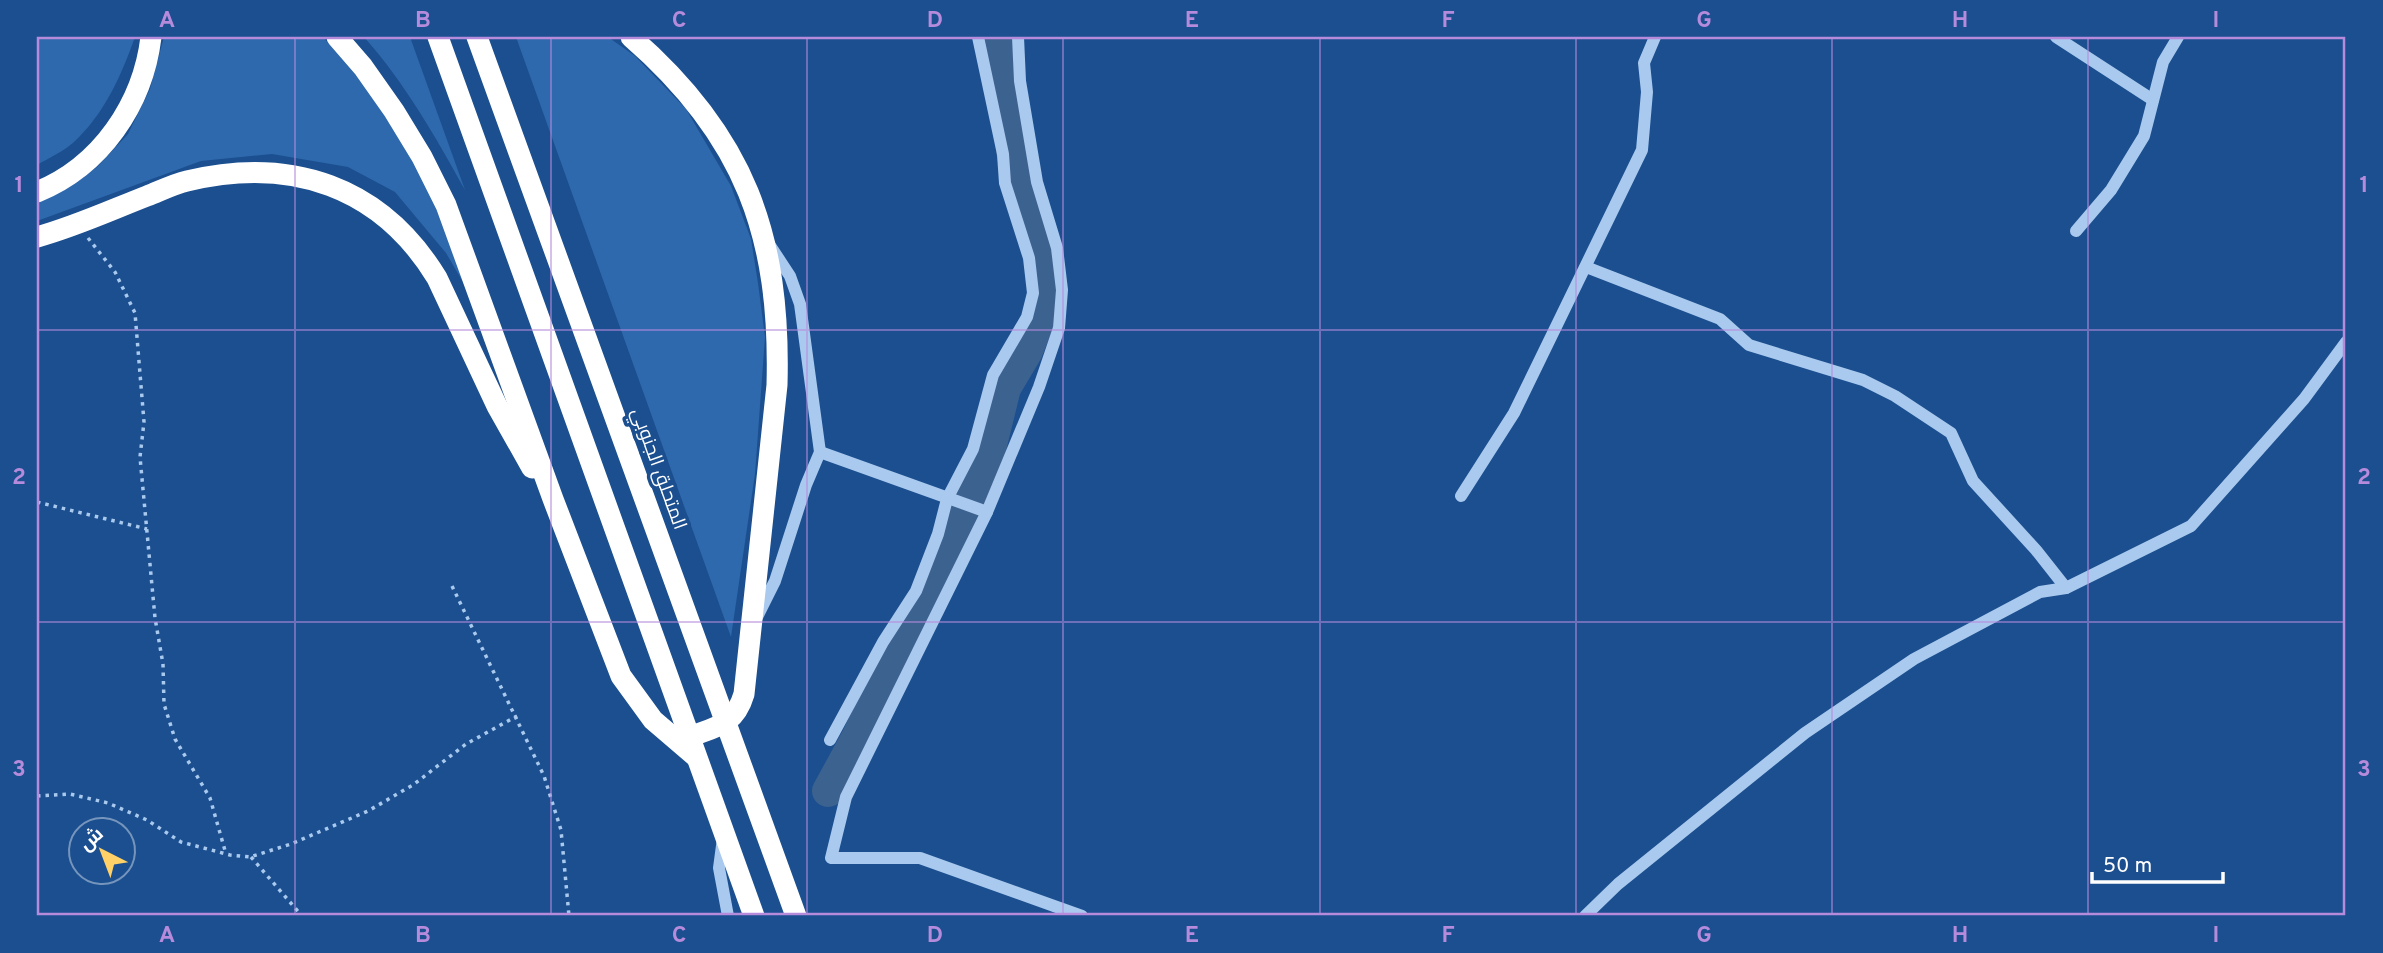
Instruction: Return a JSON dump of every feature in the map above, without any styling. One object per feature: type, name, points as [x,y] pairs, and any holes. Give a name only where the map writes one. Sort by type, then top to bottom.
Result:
[{"type":"highway","points":[[37,192],[75,171],[113,133],[124,118],[140,85],[151,37]]},
{"type":"highway","points":[[337,37],[363,67],[394,111],[422,157],[446,205],[621,676],[653,720],[692,747]]},
{"type":"highway","points":[[438,37],[754,916]]},
{"type":"highway","name":"المتحلق الجنوبي","points":[[477,37],[796,916]]},
{"type":"highway","points":[[631,37],[660,62],[686,90],[710,120],[730,152],[747,186],[765,239],[775,292],[779,339],[778,385],[744,694],[740,705],[726,723],[692,747]]},
{"type":"highway","points":[[37,237],[186,181],[234,173],[283,174],[332,185],[360,199],[386,217],[409,238],[424,257],[437,278],[509,430],[553,499]]},
{"type":"street","points":[[830,740],[883,642],[916,591],[939,534],[947,499],[973,449],[993,375],[1027,317],[1033,293],[1029,258],[1005,183],[998,131],[978,37]]},
{"type":"street","points":[[1018,37],[1020,81],[1037,182],[1056,248],[1062,290],[1059,328],[1039,387],[987,512],[846,797],[831,858],[920,858],[1082,916]]},
{"type":"street","points":[[1461,496],[1514,413],[1642,150],[1647,92],[1644,63],[1655,37]]},
{"type":"street","points":[[2056,37],[2153,100]]},
{"type":"street","points":[[2076,230],[2111,190],[2144,136],[2163,62],[2178,37]]},
{"type":"street","points":[[750,629],[775,582],[806,485],[820,452],[800,304],[783,262],[765,239]]},
{"type":"street","points":[[1586,267],[1720,319],[1749,345],[1863,380],[1895,396],[1940,425],[1951,433],[1973,481],[2036,550],[2066,589]]},
{"type":"street","points":[[1584,916],[1618,884],[1805,733],[1914,659],[2040,592],[2066,589],[2191,526],[2304,399],[2346,342]]},
{"type":"street","points":[[820,452],[987,512]]},
{"type":"street","points":[[724,834],[719,868],[728,916]]},
{"type":"path","points":[[79,223],[88,239],[116,272],[135,313],[144,422],[140,457],[155,618],[163,664],[164,704],[175,739],[210,798],[226,854]]},
{"type":"path","points":[[37,502],[147,529]]},
{"type":"path","points":[[452,586],[544,776],[561,830],[569,916]]},
{"type":"path","points":[[37,796],[70,794],[108,803],[147,820],[181,842],[226,854],[250,857],[291,844],[368,811],[413,785],[466,744],[517,716]]},
{"type":"path","points":[[250,857],[302,916]]},
{"type":"shaded area","points":[[37,37],[135,37],[118,80],[95,119],[70,145],[37,165]]},
{"type":"shaded area","points":[[164,37],[323,37],[368,89],[413,152],[481,313],[446,253],[395,192],[348,167],[272,154],[201,161],[37,221],[37,199],[96,168],[128,134],[150,89]]},
{"type":"shaded area","points":[[364,37],[410,37],[465,190],[406,91]]},
{"type":"shaded area","points":[[516,37],[608,37],[635,56],[686,109],[731,186],[751,239],[765,337],[755,474],[731,637]]},
{"type":"waterway","points":[[828,791],[857,738],[898,651],[929,607],[990,449],[1005,388],[1027,351],[1047,300],[1040,244],[1021,195],[1012,151],[1007,90],[996,37]]}]
